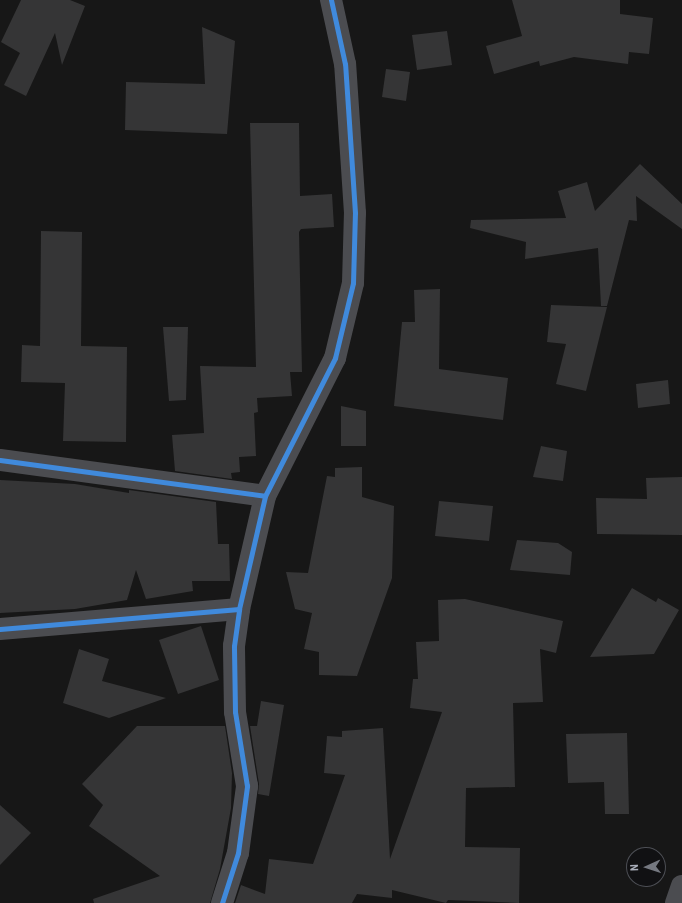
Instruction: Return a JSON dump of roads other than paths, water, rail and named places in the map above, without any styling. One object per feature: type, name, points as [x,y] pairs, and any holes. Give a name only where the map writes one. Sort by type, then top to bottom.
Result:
[{"type":"street","points":[[222,903],[238,853],[246,786],[236,712],[234,646],[239,609],[265,496],[335,358],[353,283],[355,213],[345,71],[331,0]]},
{"type":"street","points":[[0,460],[265,496]]},
{"type":"street","points":[[0,629],[239,609]]},
{"type":"street","points":[[676,903],[682,886]]}]
